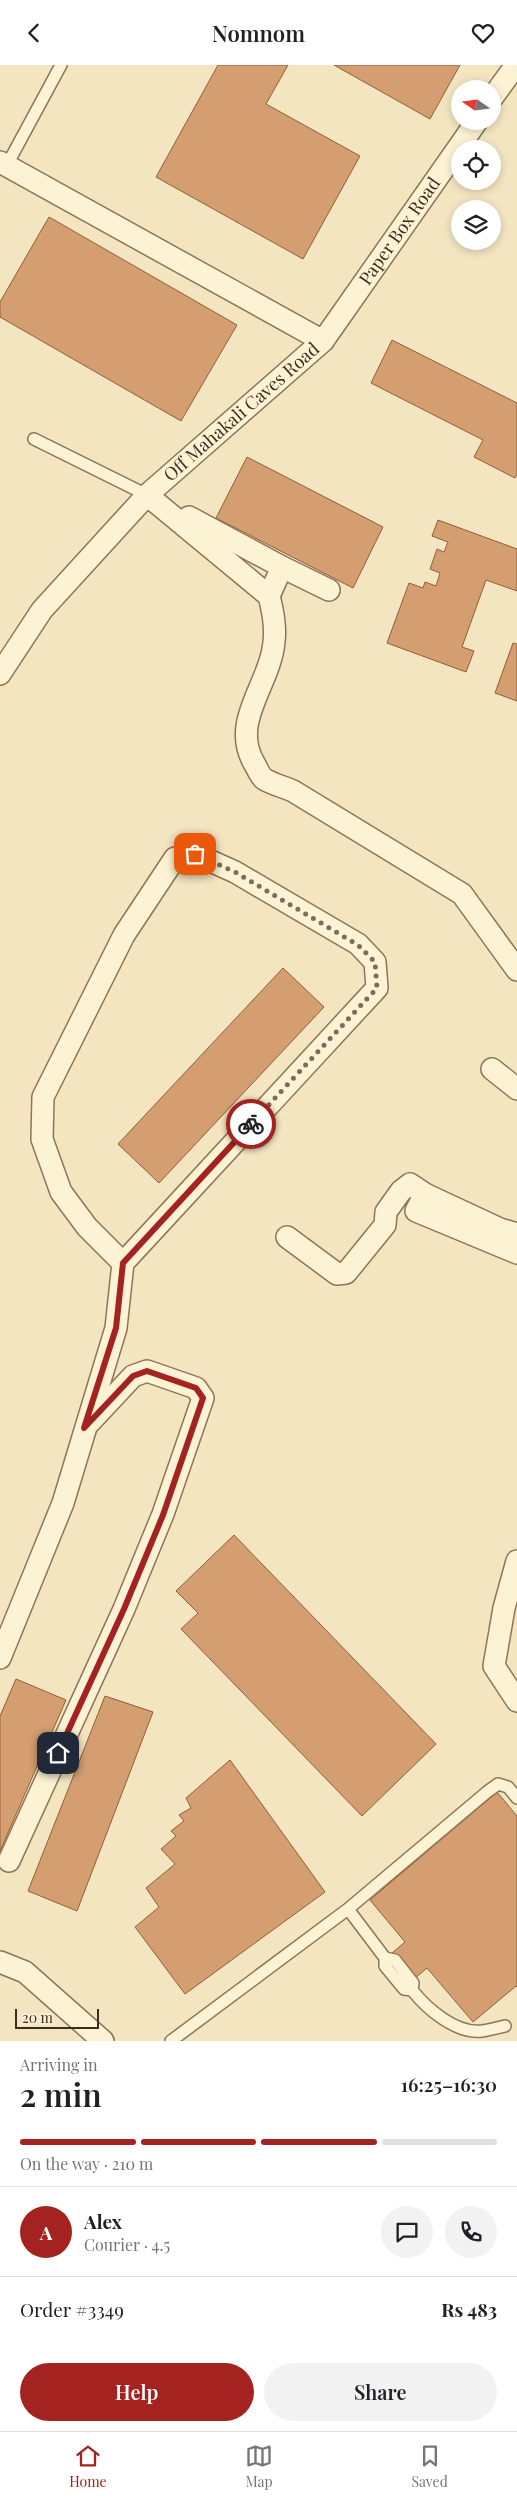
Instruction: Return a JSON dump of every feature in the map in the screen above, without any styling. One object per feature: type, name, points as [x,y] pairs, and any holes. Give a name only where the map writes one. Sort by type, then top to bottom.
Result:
[{"type":"street","points":[[501,86],[516,65]]},
{"type":"street","name":"Paper Box Road","points":[[323,341],[470,130]]},
{"type":"street","name":"Off Mahakali Caves Road","points":[[0,675],[42,611],[147,495],[323,341],[3,164]]},
{"type":"street","points":[[147,495],[269,596],[274,611],[274,642],[264,682],[246,720],[246,737],[251,757],[263,778],[293,791],[462,895],[517,970]]},
{"type":"street","points":[[190,517],[329,590]]},
{"type":"street","points":[[269,596],[282,567]]},
{"type":"street","points":[[0,1658],[63,1503],[84,1428],[116,1328],[123,1263],[377,988],[375,962],[358,945],[235,872],[195,854],[175,858],[124,935],[43,1097],[42,1139],[61,1193],[87,1227],[123,1263]]},
{"type":"street","points":[[492,1069],[517,1089]]},
{"type":"street","points":[[287,1237],[337,1274],[346,1273],[385,1225],[386,1212],[400,1191],[410,1184],[425,1194],[500,1229],[517,1234]]},
{"type":"street","points":[[425,1194],[416,1211],[517,1253]]},
{"type":"street","points":[[9,1861],[131,1591],[163,1515],[203,1398],[196,1388],[147,1371],[133,1376],[84,1428]]},
{"type":"street","points":[[517,1561],[504,1608],[494,1666],[517,1701]]},
{"type":"street","points":[[0,1962],[24,1972],[103,2041]]},
{"type":"lane","points":[[3,164],[61,65]]},
{"type":"lane","points":[[34,439],[147,495]]},
{"type":"lane","points":[[171,2041],[348,1909],[492,1788],[498,1784],[508,1787],[517,1797]]},
{"type":"lane","points":[[348,1909],[385,1958],[385,1966],[404,1989],[412,1990],[424,2005],[436,2015],[458,2026],[480,2032],[505,2026]]},
{"type":"building","points":[[218,65],[288,65],[266,104],[360,156],[303,259],[156,177]]},
{"type":"building","points":[[334,65],[460,65],[430,119]]},
{"type":"building","points":[[49,217],[237,325],[181,421],[0,317],[0,302]]},
{"type":"building","points":[[392,340],[517,403],[517,474],[515,478],[474,457],[483,440],[371,383]]},
{"type":"building","points":[[247,457],[383,527],[353,588],[216,518]]},
{"type":"building","points":[[438,520],[517,549],[517,591],[486,580],[462,647],[474,651],[466,672],[387,643],[409,583],[423,588],[425,582],[436,586],[440,573],[430,569],[437,549],[444,552],[448,542],[432,536]]},
{"type":"building","points":[[513,643],[517,644],[517,701],[495,693]]},
{"type":"building","points":[[283,968],[324,1007],[159,1183],[118,1144]]},
{"type":"building","points":[[234,1535],[436,1744],[362,1816],[181,1629],[198,1613],[176,1591]]},
{"type":"building","points":[[16,1679],[66,1700],[0,1851],[0,1716]]},
{"type":"building","points":[[105,1696],[153,1712],[77,1911],[28,1891]]},
{"type":"building","points":[[230,1760],[325,1892],[185,1994],[135,1927],[159,1907],[146,1888],[175,1864],[161,1849],[176,1836],[171,1831],[184,1821],[179,1815],[191,1808],[186,1798]]},
{"type":"building","points":[[497,1792],[517,1816],[517,1987],[473,2022],[427,1968],[414,1979],[392,1953],[405,1942],[370,1900]]},
{"type":"way so far","points":[[195,854],[235,872],[358,945],[375,962],[377,988],[251,1124]]},
{"type":"route","points":[[58,1753],[124,1609],[163,1515],[203,1398],[196,1388],[147,1371],[133,1376],[84,1428],[116,1328],[123,1263],[251,1124]]}]
